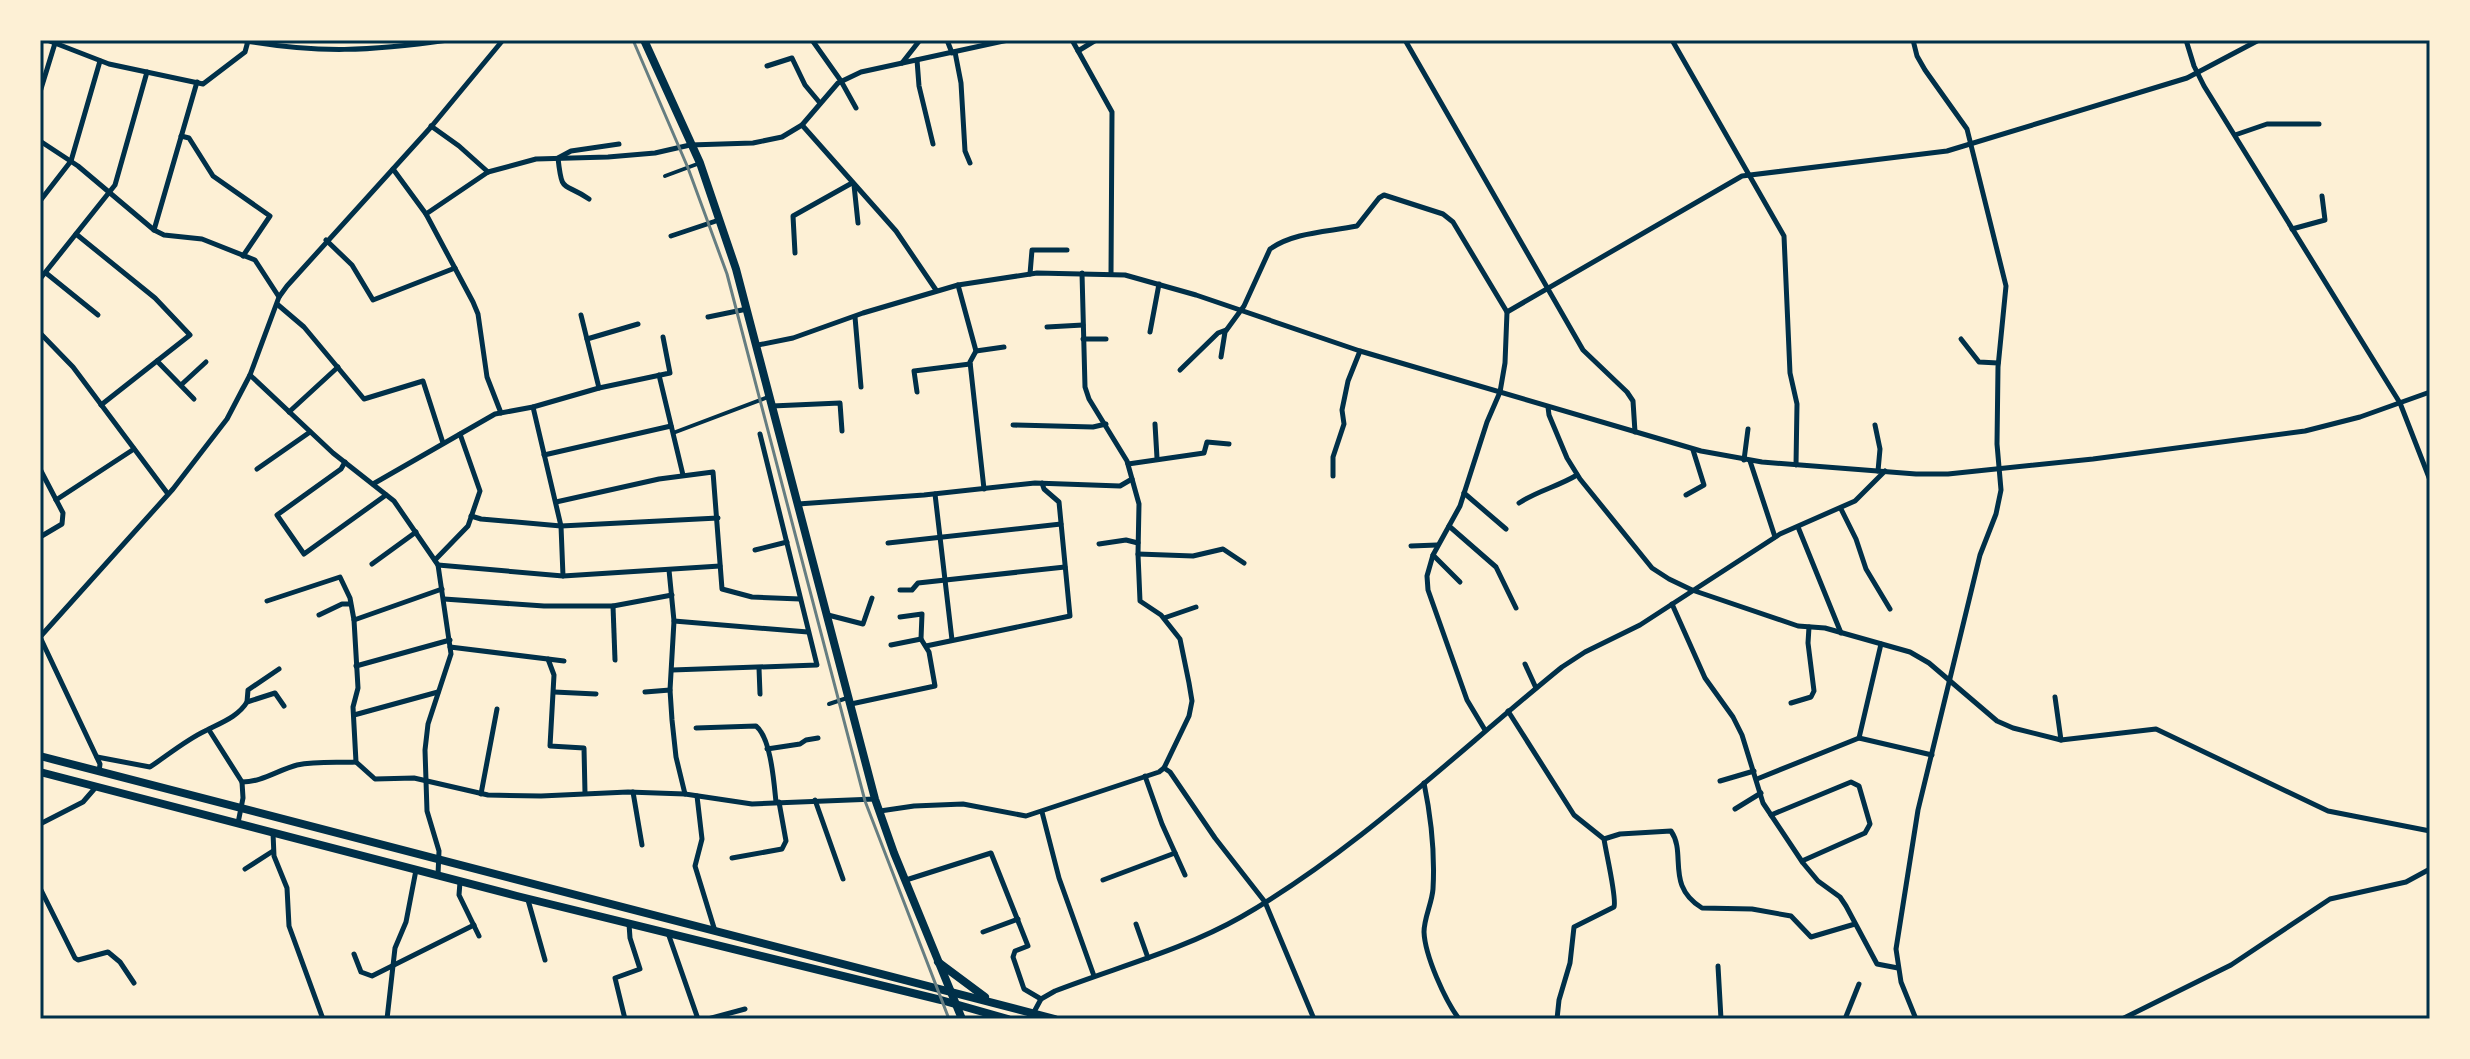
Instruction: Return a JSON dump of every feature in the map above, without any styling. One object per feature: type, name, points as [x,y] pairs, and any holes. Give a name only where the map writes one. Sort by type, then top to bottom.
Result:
[{"type":"main road","points":[[644,40],[700,163],[720,220],[758,345],[875,799],[962,1019]]},
{"type":"main road","points":[[40,756],[1055,1019]]},
{"type":"main road","points":[[40,772],[1008,1019]]},
{"type":"main road","points":[[938,962],[991,1002]]},
{"type":"street","points":[[47,40],[100,61],[203,84],[245,52],[245,41],[339,51],[374,50],[448,40]]},
{"type":"street","points":[[283,40],[287,47]]},
{"type":"street","points":[[99,772],[97,757],[40,637],[168,494],[227,419],[250,375],[278,300],[326,240],[431,126],[503,40]]},
{"type":"street","points":[[812,40],[856,108]]},
{"type":"street","points":[[901,64],[920,40]]},
{"type":"street","points":[[947,40],[954,53],[961,83],[965,151],[970,163]]},
{"type":"street","points":[[426,214],[488,172],[536,159],[655,153],[690,145],[728,145],[782,137],[802,125],[841,81],[861,72],[1008,40]]},
{"type":"street","points":[[1072,40],[1112,112],[1111,274]]},
{"type":"street","points":[[1078,51],[1096,40]]},
{"type":"street","points":[[1405,40],[1583,350],[1627,392],[1635,409],[1635,432]]},
{"type":"street","points":[[1672,40],[1784,236],[1790,373],[1797,404],[1796,465]]},
{"type":"street","points":[[1913,40],[1921,63],[1967,129],[2006,286],[1998,363],[1997,444],[2001,490],[1996,514],[1980,555],[1918,810],[1896,949],[1898,968],[1916,1019]]},
{"type":"street","points":[[2186,40],[2198,74],[2400,403],[2430,480]]},
{"type":"street","points":[[1507,312],[1749,174],[1927,155],[2198,74],[2259,40]]},
{"type":"street","points":[[40,92],[55,42]]},
{"type":"street","points":[[767,66],[792,58],[805,85],[820,103]]},
{"type":"street","points":[[917,60],[919,86],[933,144]]},
{"type":"street","points":[[40,201],[71,161],[100,61]]},
{"type":"street","points":[[40,279],[115,185],[147,72]]},
{"type":"street","points":[[154,230],[197,82]]},
{"type":"street","points":[[2235,135],[2267,124],[2319,124]]},
{"type":"street","points":[[802,125],[896,231],[936,290]]},
{"type":"street","points":[[431,126],[488,172]]},
{"type":"street","points":[[181,136],[189,138],[213,176],[270,216],[243,256]]},
{"type":"street","points":[[40,141],[71,161],[154,230],[164,235],[202,239],[255,260],[278,300],[364,399],[423,381],[443,443]]},
{"type":"street","points":[[558,158],[571,151],[619,144]]},
{"type":"street","points":[[558,158],[561,182],[565,188],[589,199]]},
{"type":"street","points":[[665,176],[700,163]]},
{"type":"street","points":[[393,168],[426,214],[478,314],[487,377],[501,413]]},
{"type":"street","points":[[853,184],[858,223]]},
{"type":"street","points":[[795,253],[793,216],[853,184]]},
{"type":"street","points":[[1221,357],[1226,330],[1240,311],[1270,249],[1289,238],[1357,226],[1384,195],[1443,214],[1453,222],[1507,312],[1505,363],[1500,392],[1464,493],[1437,545],[1427,576],[1430,599],[1467,700],[1485,730]]},
{"type":"street","points":[[2292,229],[2325,220],[2322,196]]},
{"type":"street","points":[[671,236],[720,220]]},
{"type":"street","points":[[76,234],[155,298],[190,335],[101,405]]},
{"type":"street","points":[[326,240],[352,265],[373,300],[455,268]]},
{"type":"street","points":[[1030,274],[1032,250],[1067,250]]},
{"type":"street","points":[[45,273],[98,315]]},
{"type":"street","points":[[879,811],[963,804],[1026,816],[1042,812],[1164,768],[1189,716],[1192,701],[1180,639],[1164,618],[1140,601],[1139,504],[1128,464],[1087,393],[1082,273]]},
{"type":"street","points":[[758,345],[793,338],[958,285],[1030,274],[1111,274],[1159,284],[1360,351],[1693,449],[1747,460],[1796,465],[1948,474],[2305,431],[2347,421],[2430,392]]},
{"type":"street","points":[[1150,332],[1159,284]]},
{"type":"street","points":[[958,285],[976,351],[970,364],[984,489]]},
{"type":"street","points":[[708,317],[748,309]]},
{"type":"street","points":[[581,315],[599,388]]},
{"type":"street","points":[[855,316],[861,387]]},
{"type":"street","points":[[587,339],[638,324]]},
{"type":"street","points":[[1047,327],[1083,325]]},
{"type":"street","points":[[1180,370],[1218,333],[1226,330]]},
{"type":"street","points":[[40,333],[62,353],[168,494]]},
{"type":"street","points":[[373,484],[501,413],[670,373],[663,337]]},
{"type":"street","points":[[1083,339],[1106,339]]},
{"type":"street","points":[[1961,339],[1979,362],[1998,363]]},
{"type":"street","points":[[976,351],[1004,347]]},
{"type":"street","points":[[1333,476],[1333,457],[1344,424],[1342,410],[1348,381],[1360,351]]},
{"type":"street","points":[[157,361],[194,399]]},
{"type":"street","points":[[181,385],[206,362]]},
{"type":"street","points":[[917,392],[914,371],[970,364]]},
{"type":"street","points":[[289,412],[338,367]]},
{"type":"street","points":[[250,375],[310,432],[398,506],[436,563],[451,654],[428,724],[427,811],[440,861],[438,875]]},
{"type":"street","points":[[659,375],[683,475]]},
{"type":"street","points":[[544,455],[672,429],[771,401],[840,403],[842,431]]},
{"type":"street","points":[[533,407],[561,526],[563,576]]},
{"type":"street","points":[[1548,407],[1577,475],[1652,568],[1692,590],[1809,627],[1910,652],[1949,679],[1997,721],[2061,740],[2156,729],[2328,811],[2430,831]]},
{"type":"street","points":[[1013,425],[1093,427],[1106,424]]},
{"type":"street","points":[[1155,424],[1157,458]]},
{"type":"street","points":[[1034,1012],[1041,999],[1094,976],[1202,938],[1265,902],[1329,859],[1536,688],[1585,652],[1640,625],[1775,537],[1855,501],[1881,471],[1875,425]]},
{"type":"street","points":[[1748,429],[1747,460],[1775,537]]},
{"type":"street","points":[[257,469],[310,432]]},
{"type":"street","points":[[436,563],[465,530],[480,491],[460,434]]},
{"type":"street","points":[[672,670],[817,665],[760,434]]},
{"type":"street","points":[[1128,464],[1204,453],[1207,442],[1212,441],[1229,444]]},
{"type":"street","points":[[56,500],[134,449]]},
{"type":"street","points":[[1686,495],[1704,485],[1693,449]]},
{"type":"street","points":[[345,462],[341,469],[277,515],[304,554],[386,495]]},
{"type":"street","points":[[40,469],[63,513],[62,524],[40,537]]},
{"type":"street","points":[[556,502],[683,475],[713,472],[722,589],[752,597],[800,599]]},
{"type":"street","points":[[1519,503],[1541,489],[1554,489],[1577,475]]},
{"type":"street","points":[[798,504],[1042,483],[1120,486],[1132,479]]},
{"type":"street","points":[[926,646],[1070,616],[1059,502],[1044,489],[1042,483]]},
{"type":"street","points":[[1464,493],[1506,529]]},
{"type":"street","points":[[935,494],[952,640]]},
{"type":"street","points":[[1841,509],[1866,569],[1890,609]]},
{"type":"street","points":[[471,516],[561,526],[718,518]]},
{"type":"street","points":[[888,543],[1061,524]]},
{"type":"street","points":[[1449,526],[1496,567],[1516,608]]},
{"type":"street","points":[[1798,527],[1841,633]]},
{"type":"street","points":[[372,564],[416,532]]},
{"type":"street","points":[[1099,544],[1126,540],[1138,543]]},
{"type":"street","points":[[755,550],[787,542]]},
{"type":"street","points":[[1411,546],[1437,545]]},
{"type":"street","points":[[1138,554],[1193,556],[1223,549],[1244,563]]},
{"type":"street","points":[[1433,555],[1460,582]]},
{"type":"street","points":[[436,563],[563,576],[720,566]]},
{"type":"street","points":[[900,590],[912,590],[918,583],[1065,567]]},
{"type":"street","points":[[669,570],[674,621],[670,690],[676,757],[685,794]]},
{"type":"street","points":[[267,601],[340,577],[350,598],[354,620],[358,688],[354,715],[356,762]]},
{"type":"street","points":[[354,620],[442,589]]},
{"type":"street","points":[[444,599],[544,606],[613,606],[672,595]]},
{"type":"street","points":[[828,615],[863,624],[872,598]]},
{"type":"street","points":[[319,615],[342,604],[350,604]]},
{"type":"street","points":[[1672,604],[1705,678],[1733,717],[1763,803],[1818,881],[1840,897],[1877,964],[1898,968]]},
{"type":"street","points":[[613,606],[615,660]]},
{"type":"street","points":[[1164,618],[1196,607]]},
{"type":"street","points":[[829,704],[935,686],[926,646],[921,639],[922,614],[900,617]]},
{"type":"street","points":[[674,621],[799,634],[809,632]]},
{"type":"street","points":[[40,622],[46,631]]},
{"type":"street","points":[[1791,703],[1811,697],[1814,691],[1809,627]]},
{"type":"street","points":[[891,645],[921,639]]},
{"type":"street","points":[[356,666],[450,643],[564,661]]},
{"type":"street","points":[[1859,738],[1881,644]]},
{"type":"street","points":[[548,659],[554,675],[550,746],[584,748],[585,793]]},
{"type":"street","points":[[1525,664],[1536,688]]},
{"type":"street","points":[[759,668],[760,694]]},
{"type":"street","points":[[97,757],[150,767],[242,710],[247,702],[248,690],[279,669]]},
{"type":"street","points":[[645,692],[670,690]]},
{"type":"street","points":[[354,715],[438,692]]},
{"type":"street","points":[[554,692],[596,694]]},
{"type":"street","points":[[247,702],[275,693],[284,706]]},
{"type":"street","points":[[2055,697],[2061,740]]},
{"type":"street","points":[[481,794],[497,709]]},
{"type":"street","points":[[1508,711],[1574,815],[1604,839],[1616,904],[1574,927],[1570,963],[1557,1006],[1557,1019]]},
{"type":"street","points":[[696,728],[756,726],[762,731],[772,766],[786,841],[782,849],[732,858]]},
{"type":"street","points":[[209,729],[242,782],[238,823]]},
{"type":"street","points":[[767,749],[818,738]]},
{"type":"street","points":[[1757,779],[1859,738],[1932,755]]},
{"type":"street","points":[[242,782],[255,782],[309,763],[356,762],[375,779],[414,778],[481,794],[541,796],[633,792],[685,794],[752,804],[875,799]]},
{"type":"street","points":[[1164,768],[1265,902],[1314,1019]]},
{"type":"street","points":[[1720,781],[1754,771]]},
{"type":"street","points":[[1145,776],[1185,875]]},
{"type":"street","points":[[1424,782],[1430,809],[1433,865],[1433,890],[1424,934],[1442,989],[1459,1019]]},
{"type":"street","points":[[1771,815],[1851,782],[1859,786],[1870,824],[1865,833],[1802,861]]},
{"type":"street","points":[[40,824],[83,802],[96,787]]},
{"type":"street","points":[[633,792],[642,845]]},
{"type":"street","points":[[1735,809],[1761,793]]},
{"type":"street","points":[[697,796],[702,839],[695,866],[716,933]]},
{"type":"street","points":[[815,800],[843,879]]},
{"type":"street","points":[[1042,812],[1059,878],[1094,976]]},
{"type":"street","points":[[1604,839],[1620,834],[1671,831],[1675,837],[1678,876],[1702,908],[1752,909],[1791,916],[1811,937],[1855,924]]},
{"type":"street","points":[[273,832],[274,850],[287,888],[289,926],[323,1019]]},
{"type":"street","points":[[245,869],[274,850]]},
{"type":"street","points":[[905,880],[991,853],[1028,946],[1015,951],[1013,957],[1024,989],[1041,999]]},
{"type":"street","points":[[1103,880],[1175,853]]},
{"type":"street","points":[[387,1019],[392,965],[398,935],[406,922],[416,869]]},
{"type":"street","points":[[2122,1019],[2231,965],[2330,899],[2406,882],[2430,869]]},
{"type":"street","points":[[460,881],[459,895],[479,936]]},
{"type":"street","points":[[40,888],[75,958],[108,952],[120,962],[134,983]]},
{"type":"street","points":[[527,898],[545,960]]},
{"type":"street","points":[[983,932],[1018,919]]},
{"type":"street","points":[[625,1019],[615,978],[640,969],[628,923]]},
{"type":"street","points":[[1136,924],[1148,958]]},
{"type":"street","points":[[354,954],[361,972],[372,976],[474,925]]},
{"type":"street","points":[[668,933],[698,1019]]},
{"type":"street","points":[[1718,966],[1721,1019]]},
{"type":"street","points":[[1845,1019],[1859,984]]},
{"type":"street","points":[[708,1019],[745,1009]]},
{"type":"railway","points":[[633,40],[688,168],[727,274],[865,801],[949,1019]]}]
